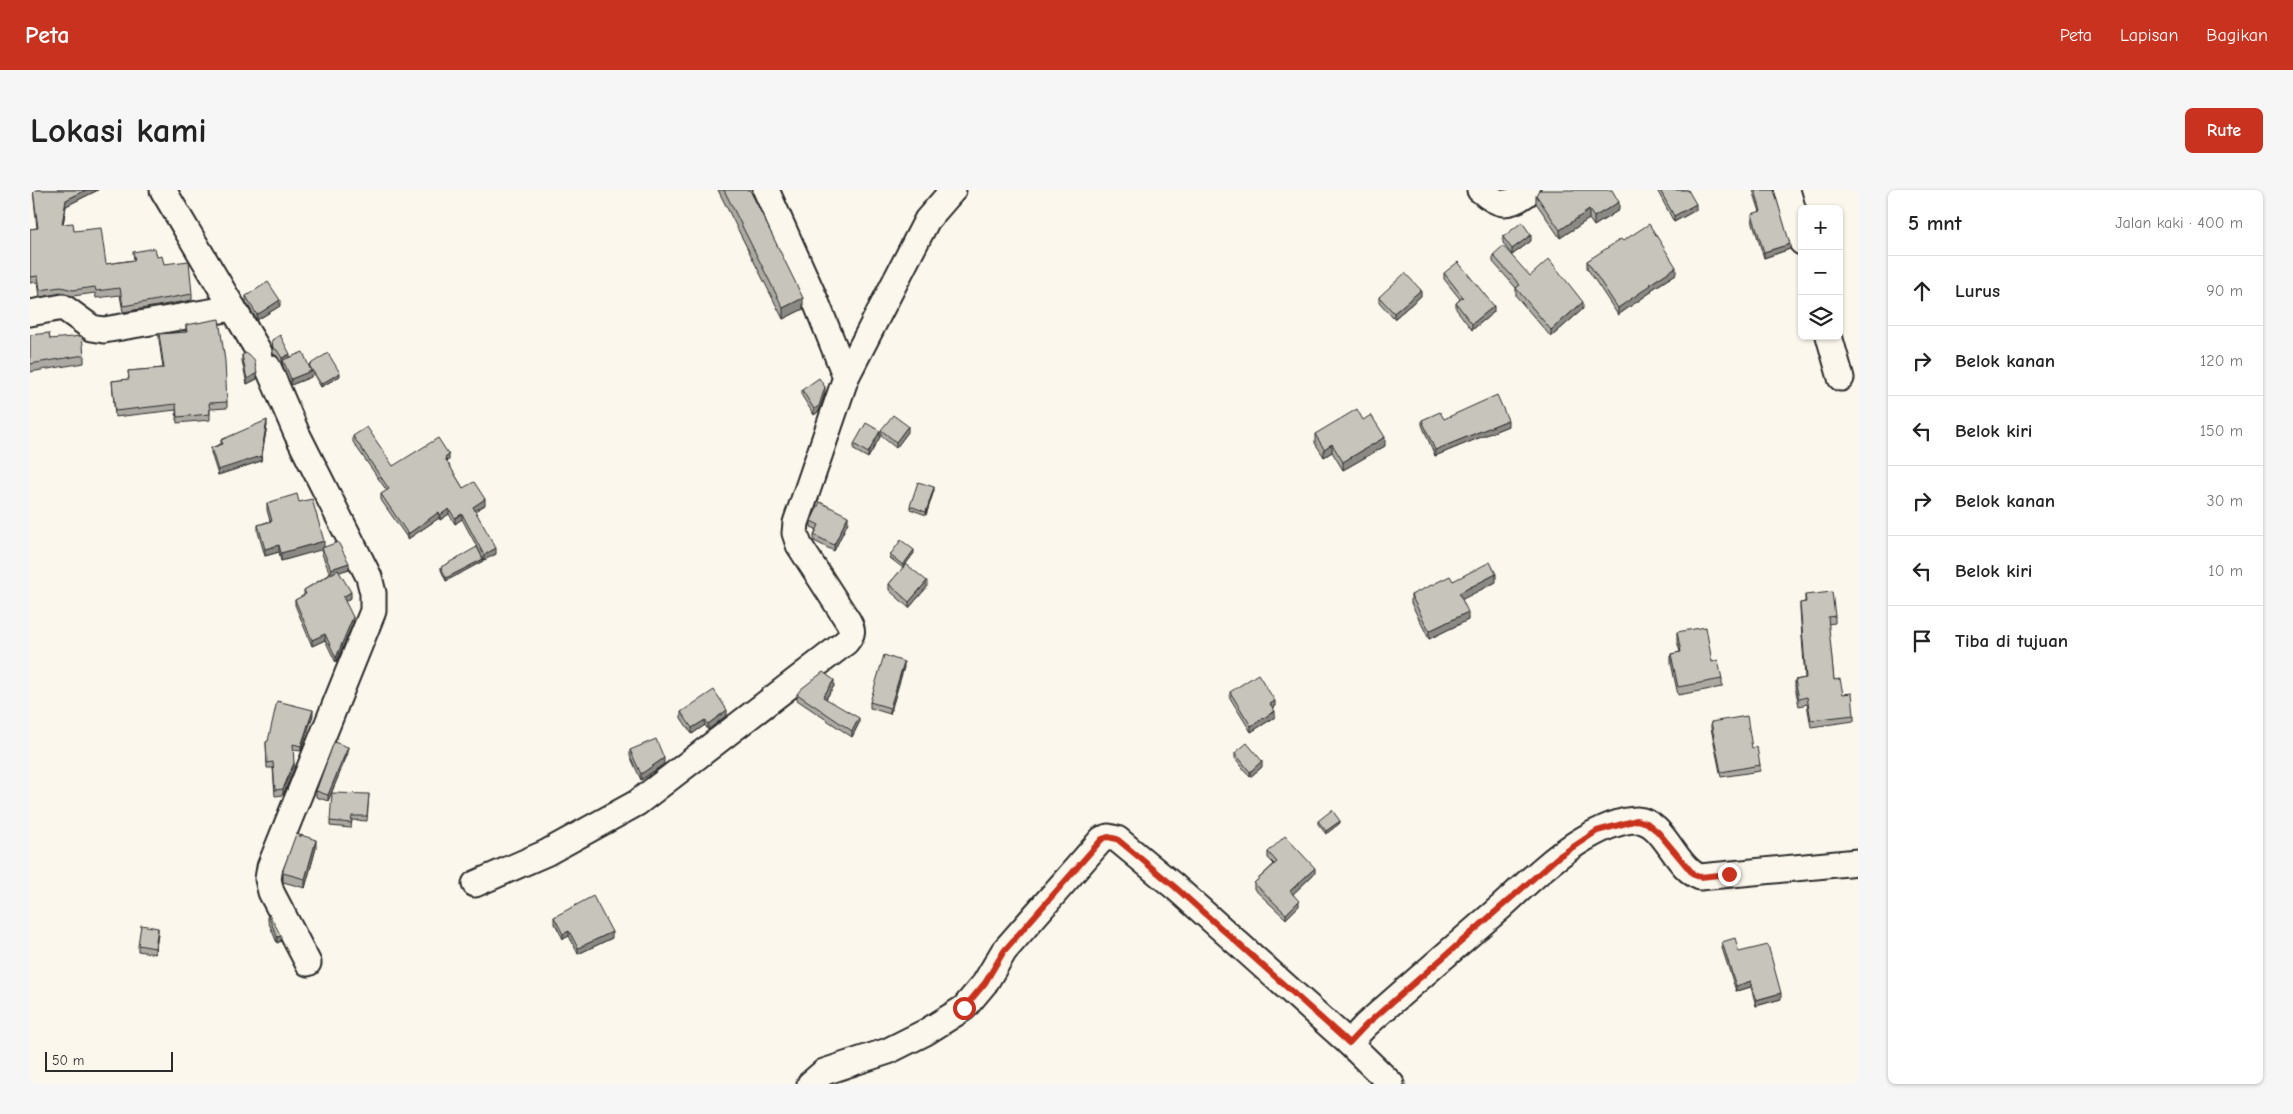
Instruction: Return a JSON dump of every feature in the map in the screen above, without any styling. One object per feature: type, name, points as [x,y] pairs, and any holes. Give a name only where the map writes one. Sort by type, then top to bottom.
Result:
[{"type":"street","points":[[163,190],[264,359],[297,434],[369,578],[374,593],[373,611],[270,867],[268,879],[271,892],[308,963]]},
{"type":"street","points":[[766,190],[816,302],[846,377]]},
{"type":"street","points":[[475,884],[546,853],[637,803],[851,636],[852,629],[848,620],[799,546],[795,533],[796,523],[846,377],[927,220],[953,190]]},
{"type":"street","points":[[1480,190],[1498,202],[1508,204],[1526,194],[1527,190]]},
{"type":"street","points":[[1787,190],[1798,228]]},
{"type":"street","points":[[30,312],[64,308],[92,328],[104,330],[233,308]]},
{"type":"street","points":[[1830,340],[1841,378]]},
{"type":"street","points":[[1349,1043],[1366,1025],[1558,857],[1597,831],[1637,820],[1647,823],[1658,832],[1687,868],[1700,877],[1858,862]]},
{"type":"street","points":[[810,1084],[824,1072],[888,1051],[926,1032],[964,1008],[985,983],[1004,951],[1102,839],[1108,837],[1117,839],[1175,887],[1349,1043],[1391,1084]]},
{"type":"building","points":[[33,190],[86,190],[66,200],[62,224],[73,223],[74,231],[101,228],[106,264],[135,260],[133,252],[155,248],[157,257],[162,256],[164,264],[189,261],[192,294],[123,306],[120,288],[96,291],[95,287],[73,290],[61,287],[40,290],[38,276],[30,277],[30,229],[38,228]]},
{"type":"building","points":[[724,190],[750,190],[803,298],[783,308]]},
{"type":"building","points":[[1539,190],[1612,190],[1619,202],[1594,217],[1589,210],[1560,230],[1536,195]]},
{"type":"building","points":[[1660,190],[1688,190],[1696,204],[1674,216]]},
{"type":"building","points":[[1755,190],[1774,190],[1790,244],[1764,252],[1752,214],[1761,211]]},
{"type":"building","points":[[1522,222],[1531,235],[1512,249],[1503,237]]},
{"type":"building","points":[[1649,224],[1676,267],[1618,308],[1587,261]]},
{"type":"building","points":[[1503,246],[1530,276],[1549,259],[1583,302],[1551,330],[1516,288],[1520,285],[1493,255]]},
{"type":"building","points":[[1458,262],[1494,306],[1472,324],[1456,303],[1463,297],[1444,273]]},
{"type":"building","points":[[1405,273],[1421,290],[1394,313],[1379,297]]},
{"type":"building","points":[[268,282],[280,300],[257,315],[246,296]]},
{"type":"building","points":[[219,319],[225,361],[227,402],[209,403],[210,414],[177,417],[176,404],[115,411],[112,381],[129,379],[128,371],[164,368],[159,334],[187,332],[186,325]]},
{"type":"building","points":[[49,333],[50,339],[82,336],[84,355],[30,364],[30,335]]},
{"type":"building","points":[[280,335],[290,354],[282,358],[277,350],[273,348],[272,340]]},
{"type":"building","points":[[303,352],[311,371],[291,379],[283,360]]},
{"type":"building","points":[[246,353],[254,359],[257,373],[247,379],[242,355]]},
{"type":"building","points":[[328,353],[340,373],[321,384],[309,365]]},
{"type":"building","points":[[819,378],[825,387],[819,406],[814,409],[802,390]]},
{"type":"building","points":[[1497,395],[1508,420],[1435,450],[1422,420],[1440,412],[1444,419]]},
{"type":"building","points":[[1357,409],[1363,420],[1371,415],[1385,437],[1343,462],[1332,444],[1324,449],[1315,434]]},
{"type":"building","points":[[893,415],[908,426],[896,442],[881,430]]},
{"type":"building","points":[[267,420],[261,456],[218,470],[211,448],[223,444],[221,440]]},
{"type":"building","points":[[866,423],[880,431],[868,453],[854,444]]},
{"type":"building","points":[[367,427],[393,466],[438,438],[449,455],[445,458],[463,488],[474,482],[485,499],[473,507],[496,548],[484,555],[462,514],[455,518],[449,509],[440,515],[439,512],[408,534],[381,494],[389,489],[353,436]]},
{"type":"building","points":[[918,482],[934,487],[926,512],[910,506]]},
{"type":"building","points":[[297,494],[299,502],[312,499],[324,541],[281,553],[279,545],[265,549],[258,525],[272,521],[267,503]]},
{"type":"building","points":[[820,502],[848,516],[834,545],[814,535],[819,525],[811,521]]},
{"type":"building","points":[[901,540],[914,550],[903,565],[890,555]]},
{"type":"building","points":[[338,542],[349,563],[331,569],[322,548]]},
{"type":"building","points":[[477,547],[483,559],[446,578],[441,567]]},
{"type":"building","points":[[1490,562],[1496,574],[1459,593],[1468,612],[1429,631],[1411,595],[1450,576],[1453,581]]},
{"type":"building","points":[[906,564],[927,581],[909,602],[889,584]]},
{"type":"building","points":[[338,570],[351,592],[343,597],[353,617],[336,658],[325,634],[312,640],[295,600],[306,594],[304,590]]},
{"type":"building","points":[[1832,592],[1835,616],[1828,617],[1834,680],[1840,679],[1843,694],[1852,693],[1854,715],[1811,720],[1807,697],[1799,699],[1795,680],[1806,678],[1800,603],[1806,602],[1805,595]]},
{"type":"building","points":[[1706,627],[1712,662],[1718,660],[1722,679],[1678,687],[1671,654],[1681,652],[1677,632]]},
{"type":"building","points":[[884,655],[904,662],[890,708],[870,702]]},
{"type":"building","points":[[823,672],[834,680],[823,697],[859,718],[852,731],[797,694]]},
{"type":"building","points":[[1258,674],[1275,701],[1270,704],[1275,711],[1251,726],[1230,692]]},
{"type":"building","points":[[714,690],[727,710],[708,724],[705,720],[692,728],[681,712]]},
{"type":"building","points":[[277,701],[313,710],[301,746],[293,744],[294,763],[283,789],[275,790],[273,762],[267,763],[266,742],[268,741]]},
{"type":"building","points":[[1747,716],[1752,748],[1757,747],[1760,765],[1721,772],[1711,722]]},
{"type":"building","points":[[656,739],[664,758],[641,774],[630,750]]},
{"type":"building","points":[[334,742],[348,747],[328,795],[316,791]]},
{"type":"building","points":[[1247,743],[1262,761],[1250,772],[1235,753]]},
{"type":"building","points":[[332,793],[369,794],[367,816],[352,816],[351,823],[330,821]]},
{"type":"building","points":[[1332,810],[1340,821],[1326,831],[1318,821]]},
{"type":"building","points":[[296,834],[300,835],[300,837],[301,835],[316,840],[305,879],[283,873]]},
{"type":"building","points":[[1285,836],[1315,868],[1290,891],[1299,901],[1286,914],[1254,883],[1277,862],[1268,852]]},
{"type":"building","points":[[593,896],[612,932],[578,948],[569,931],[563,934],[554,917]]},
{"type":"building","points":[[269,914],[281,936],[277,937]]},
{"type":"building","points":[[141,925],[158,928],[155,948],[138,945]]},
{"type":"building","points":[[1735,938],[1739,952],[1768,945],[1781,993],[1756,1000],[1751,981],[1736,986],[1722,942]]},
{"type":"route","points":[[964,1008],[985,983],[1004,951],[1102,839],[1108,837],[1117,839],[1175,887],[1349,1043],[1366,1025],[1558,857],[1597,831],[1637,820],[1647,823],[1658,832],[1694,875],[1700,877],[1729,874]]}]
